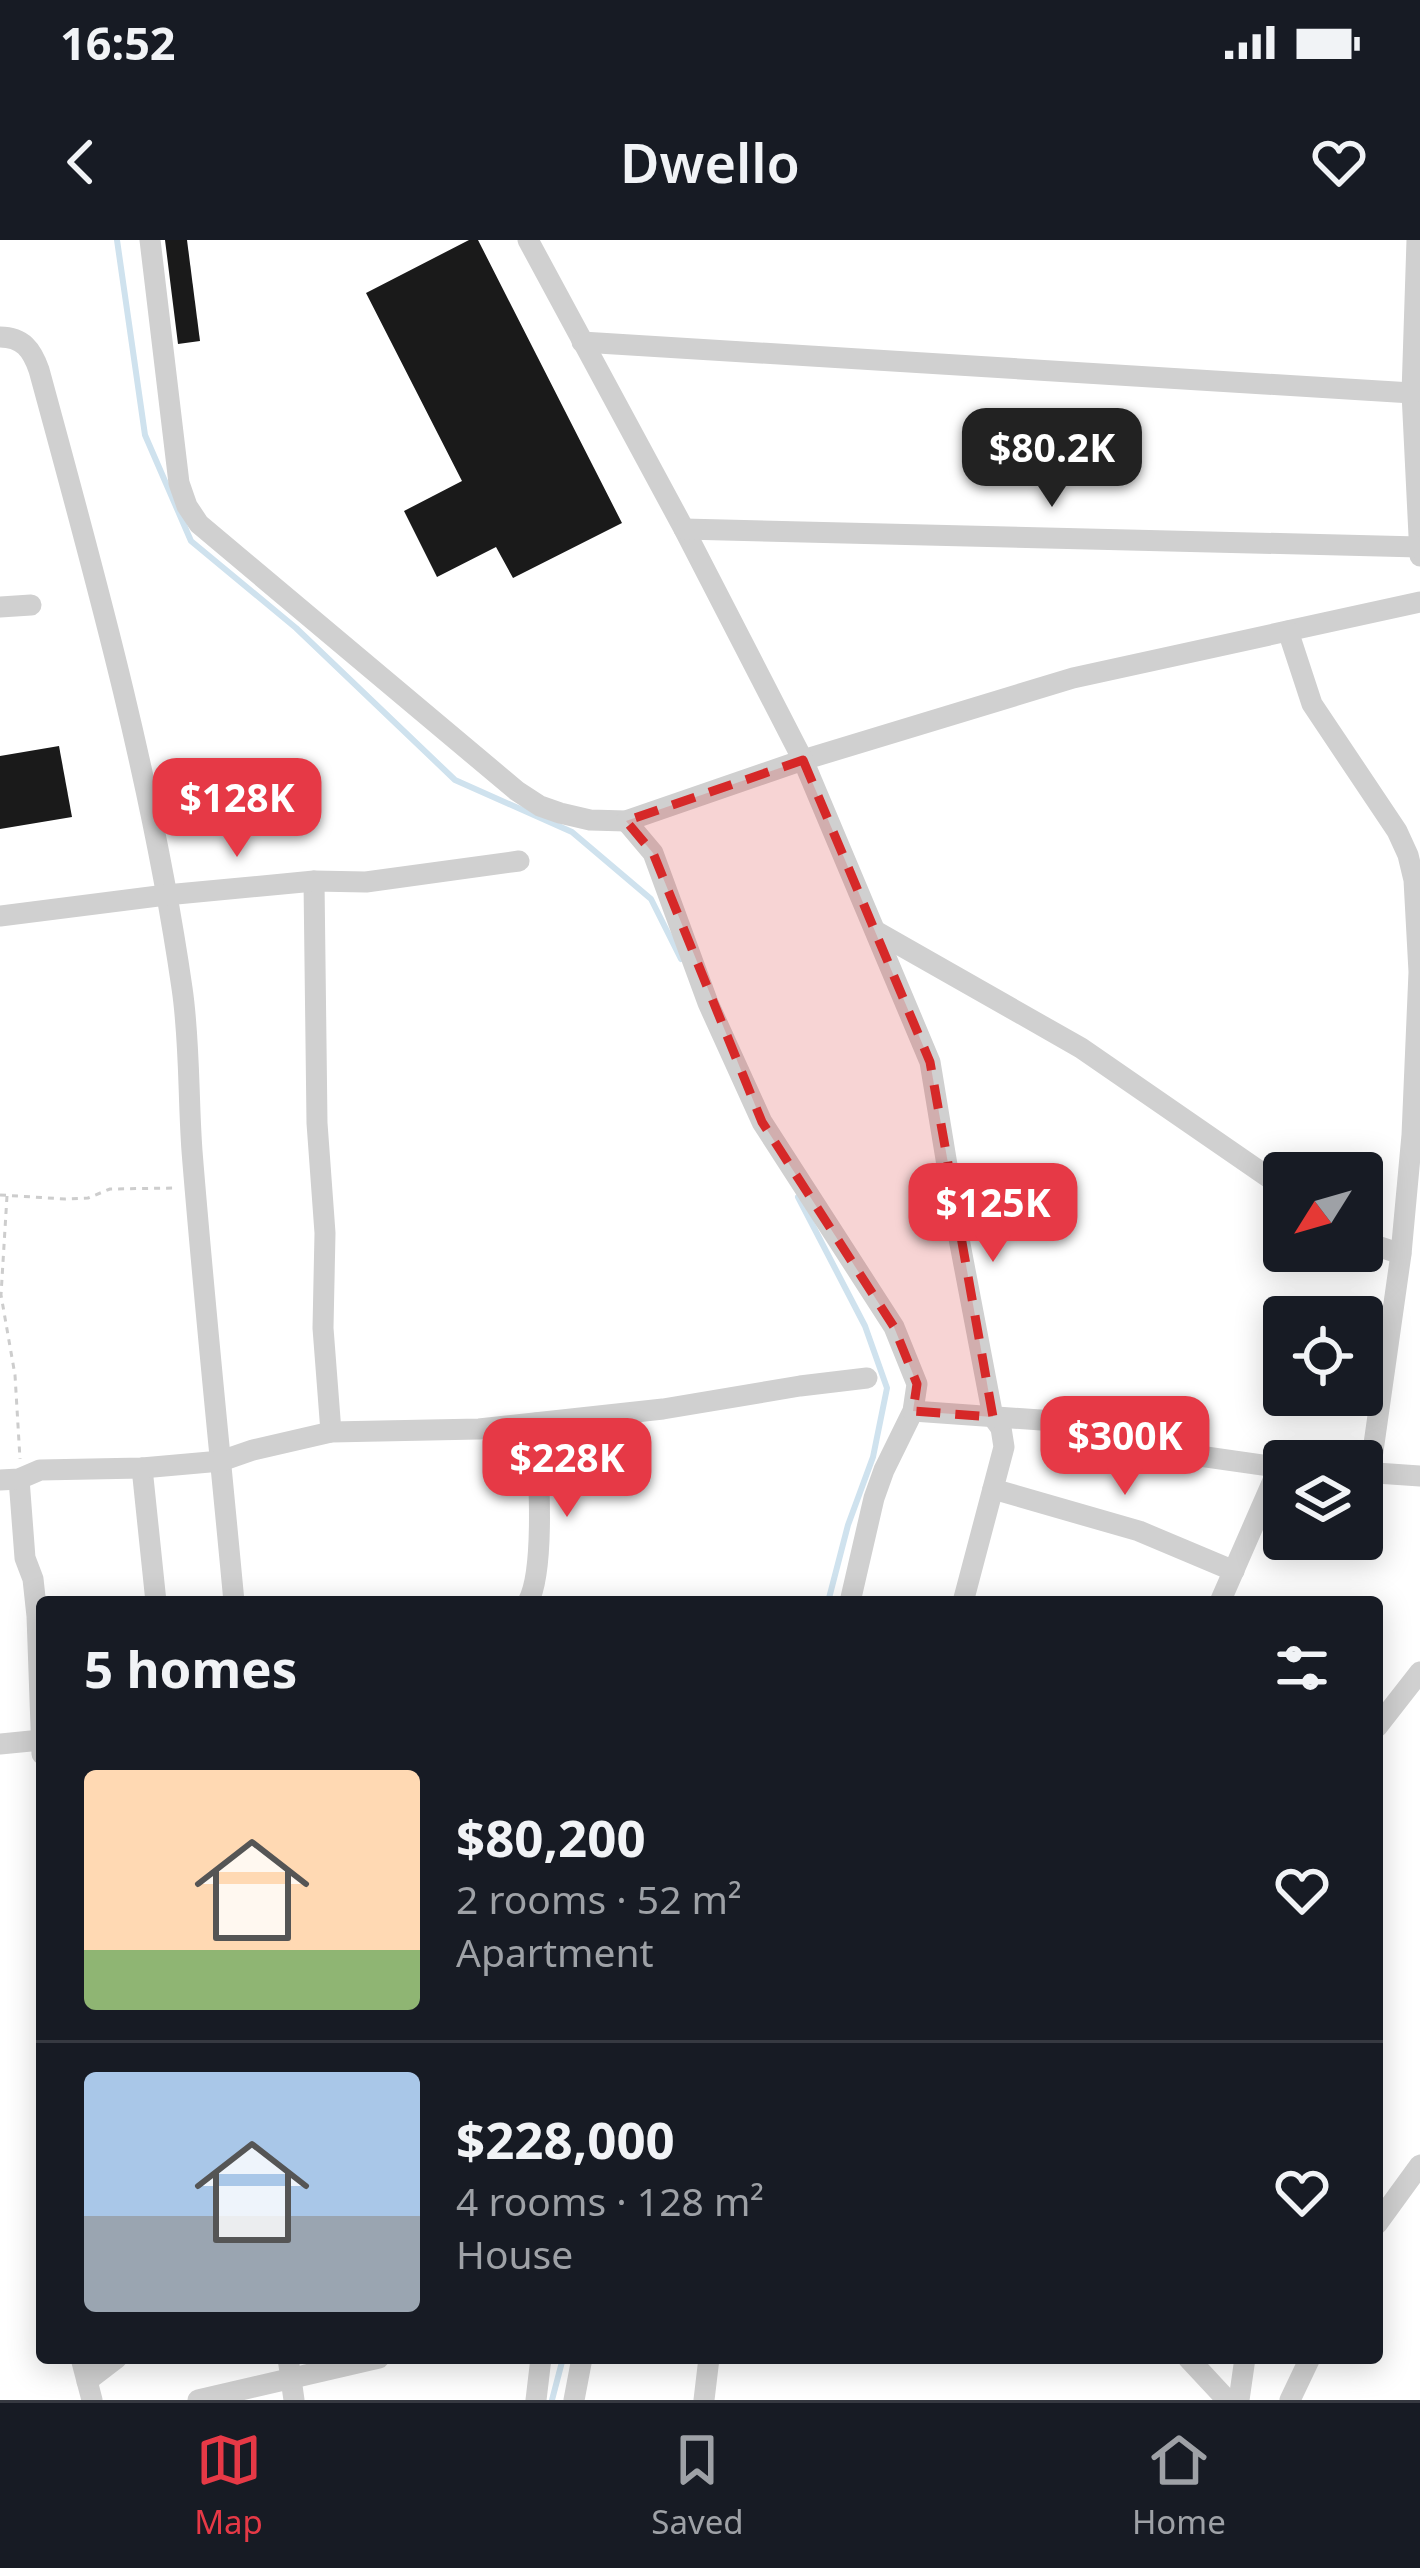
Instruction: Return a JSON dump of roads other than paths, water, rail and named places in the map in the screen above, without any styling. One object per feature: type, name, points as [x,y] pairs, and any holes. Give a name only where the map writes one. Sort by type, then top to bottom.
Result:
[{"type":"street","points":[[150,240],[179,482],[199,524],[518,791],[560,813],[626,821],[803,760],[1072,678],[1420,602]]},
{"type":"street","points":[[528,240],[803,760],[934,1077],[960,1244],[993,1417],[1001,1428],[1004,1447],[965,1596]]},
{"type":"street","points":[[1417,240],[1412,393],[1420,556]]},
{"type":"street","points":[[0,338],[19,340],[28,347],[39,370],[98,586],[166,895],[183,990],[192,1150],[233,1596]]},
{"type":"street","points":[[582,342],[1412,393]]},
{"type":"street","points":[[684,529],[1419,547]]},
{"type":"street","points":[[0,608],[31,605]]},
{"type":"street","points":[[1288,631],[1312,704],[1397,831],[1414,880],[1418,1037],[1401,1254],[1371,1440]]},
{"type":"street","points":[[626,821],[653,853],[708,1004],[762,1122],[894,1328],[917,1384],[913,1411],[874,1498],[851,1596]]},
{"type":"street","points":[[0,916],[314,881],[366,882],[519,860]]},
{"type":"street","points":[[314,881],[317,1123],[325,1233],[322,1328],[331,1432]]},
{"type":"street","points":[[877,932],[1081,1048],[1263,1173]]},
{"type":"street","points":[[1383,1248],[1401,1254]]},
{"type":"street","points":[[36,1607],[9,1479],[40,1470],[221,1461],[331,1432],[479,1430],[663,1409],[867,1378]]},
{"type":"street","points":[[913,1411],[1069,1422],[1150,1449],[1263,1465]]},
{"type":"street","points":[[531,1596],[538,1520],[536,1423]]},
{"type":"street","points":[[142,1468],[155,1596]]},
{"type":"street","points":[[1383,1473],[1420,1476]]},
{"type":"street","points":[[993,1489],[1139,1531],[1234,1571]]},
{"type":"street","points":[[1223,1596],[1263,1507]]},
{"type":"street","points":[[1383,1719],[1420,1672]]},
{"type":"street","points":[[0,1744],[36,1740]]},
{"type":"street","points":[[1383,2216],[1420,2165]]},
{"type":"street","points":[[89,2391],[112,2364]]},
{"type":"street","points":[[198,2400],[354,2364]]},
{"type":"street","points":[[536,2400],[541,2364]]},
{"type":"street","points":[[574,2400],[581,2364]]},
{"type":"street","points":[[704,2400],[708,2364]]},
{"type":"street","points":[[1194,2364],[1227,2400]]},
{"type":"street","points":[[1239,2400],[1244,2364]]},
{"type":"street","points":[[1290,2400],[1307,2364]]},
{"type":"waterway","points":[[117,240],[145,435],[191,541],[296,628],[455,780],[572,832],[651,899],[681,959]]},
{"type":"waterway","points":[[798,1197],[865,1326],[887,1388],[873,1457],[830,1596]]},
{"type":"waterway","points":[[552,2400],[561,2364]]}]
